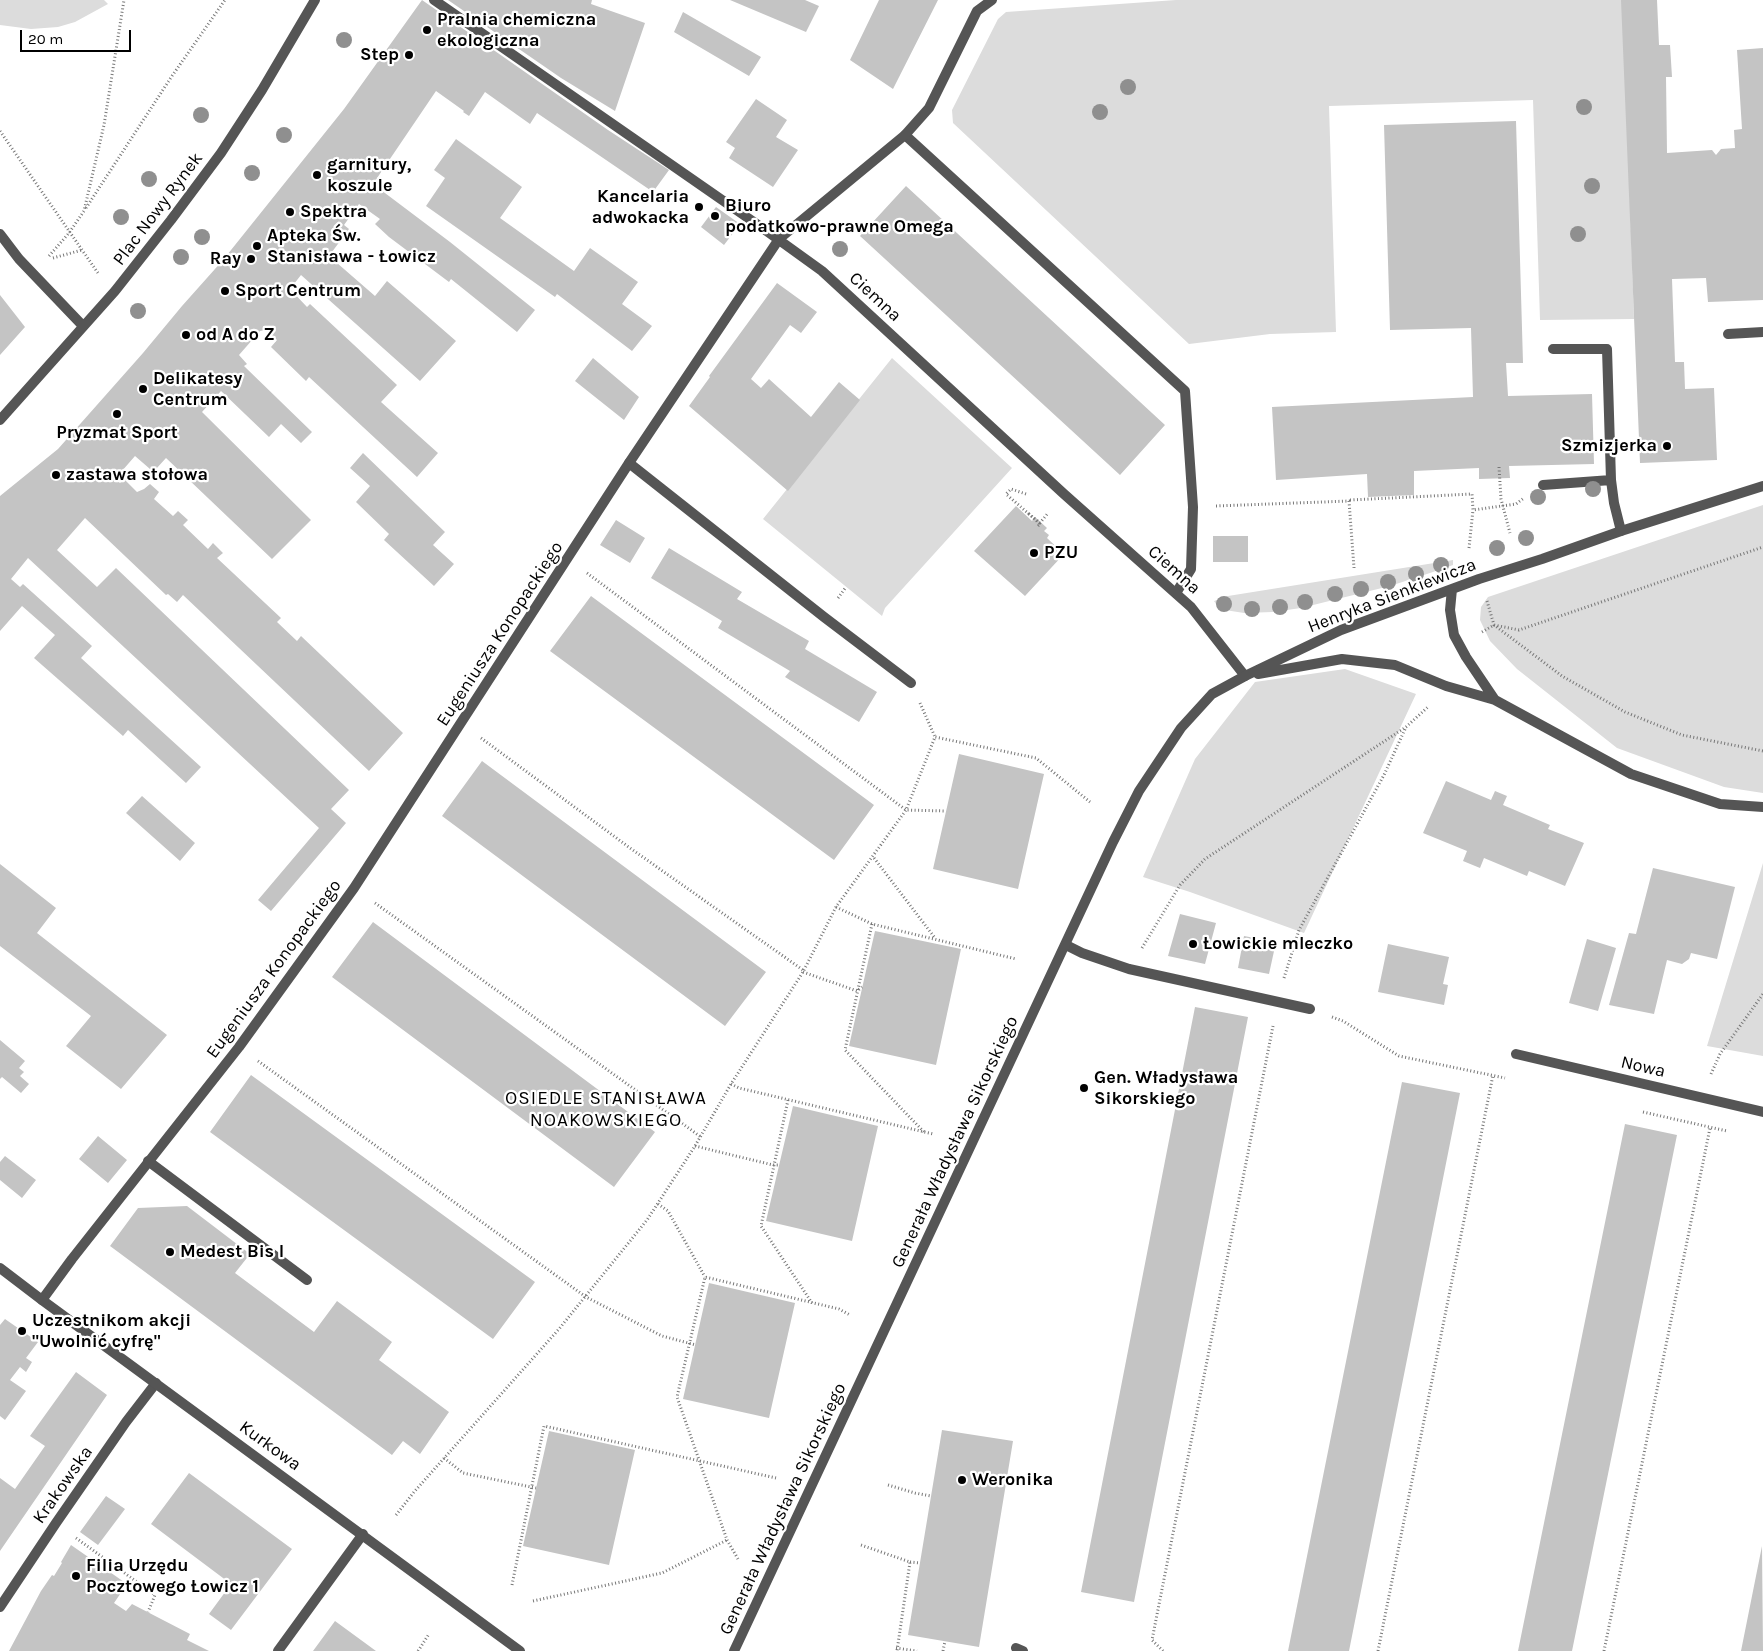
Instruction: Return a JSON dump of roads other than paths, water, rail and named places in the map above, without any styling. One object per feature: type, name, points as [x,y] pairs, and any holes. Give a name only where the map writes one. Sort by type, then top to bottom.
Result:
[{"type":"street","name":"Plac Nowy Rynek","points":[[0,420],[115,291],[221,153],[262,90],[315,0]]},
{"type":"street","name":"Ciemna","points":[[434,0],[822,271],[1064,494],[1191,607],[1244,676]]},
{"type":"street","name":"Eugeniusza Konopackiego","points":[[42,1300],[148,1161],[239,1048],[354,888],[629,463],[778,239],[905,135],[929,108],[977,11],[992,0]]},
{"type":"street","points":[[905,135],[1185,391],[1193,507],[1191,569],[1176,593]]},
{"type":"street","points":[[0,234],[19,259],[84,326]]},
{"type":"street","points":[[1728,334],[1763,332]]},
{"type":"street","points":[[1553,349],[1607,349],[1611,480],[1621,531]]},
{"type":"street","points":[[629,463],[911,683]]},
{"type":"street","points":[[1543,485],[1611,480]]},
{"type":"street","name":"Henryka Sienkiewicza","points":[[1244,676],[1341,630],[1452,589],[1621,531],[1763,486]]},
{"type":"street","points":[[1452,589],[1450,610],[1454,635],[1466,657],[1495,700]]},
{"type":"street","name":"Henryka Sienkiewicza","points":[[1244,676],[1342,660],[1395,665],[1446,686],[1495,700],[1631,774],[1720,804],[1763,807]]},
{"type":"street","name":"Generała Władysława Sikorskiego","points":[[734,1651],[1113,842],[1139,791],[1181,728],[1212,694],[1244,676]]},
{"type":"street","points":[[1066,945],[1082,953],[1130,969],[1310,1009]]},
{"type":"street","name":"Nowa","points":[[1516,1054],[1763,1112]]},
{"type":"street","points":[[148,1161],[307,1280]]},
{"type":"street","name":"Kurkowa","points":[[0,1268],[520,1651]]},
{"type":"street","name":"Krakowska","points":[[0,1607],[126,1422],[156,1383]]},
{"type":"street","points":[[278,1651],[363,1534]]},
{"type":"place","name":"Pralnia chemiczna ekologiczna","points":[[427,30]]},
{"type":"place","name":"Step","points":[[409,55]]},
{"type":"place","name":"garnitury, koszule","points":[[317,175]]},
{"type":"place","name":"Kancelaria adwokacka","points":[[699,207]]},
{"type":"place","name":"Spektra","points":[[290,212]]},
{"type":"place","name":"Biuro podatkowo-prawne Omega","points":[[715,216]]},
{"type":"place","name":"Apteka Św. Stanisława - Łowicz","points":[[257,246]]},
{"type":"place","name":"Ray","points":[[251,259]]},
{"type":"place","name":"Sport Centrum","points":[[225,291]]},
{"type":"place","name":"od A do Z","points":[[186,335]]},
{"type":"place","name":"Delikatesy Centrum","points":[[143,389]]},
{"type":"place","name":"Pryzmat Sport","points":[[117,414]]},
{"type":"place","name":"Szmizjerka","points":[[1667,446]]},
{"type":"place","name":"zastawa stołowa","points":[[56,475]]},
{"type":"place","name":"PZU","points":[[1034,553]]},
{"type":"place","name":"Łowickie mleczko","points":[[1193,944]]},
{"type":"place","name":"Gen. Władysława Sikorskiego","points":[[1084,1088]]},
{"type":"place","name":"Medest Bis I","points":[[170,1252]]},
{"type":"place","name":"Uczestnikom akcji \"Uwolnić cyfrę\"","points":[[22,1331]]},
{"type":"place","name":"Weronika","points":[[962,1480]]},
{"type":"place","name":"Filia Urzędu Pocztowego Łowicz 1","points":[[76,1576]]},
{"type":"district","name":"OSIEDLE STANISŁAWA NOAKOWSKIEGO","points":[[606,1110]]}]
